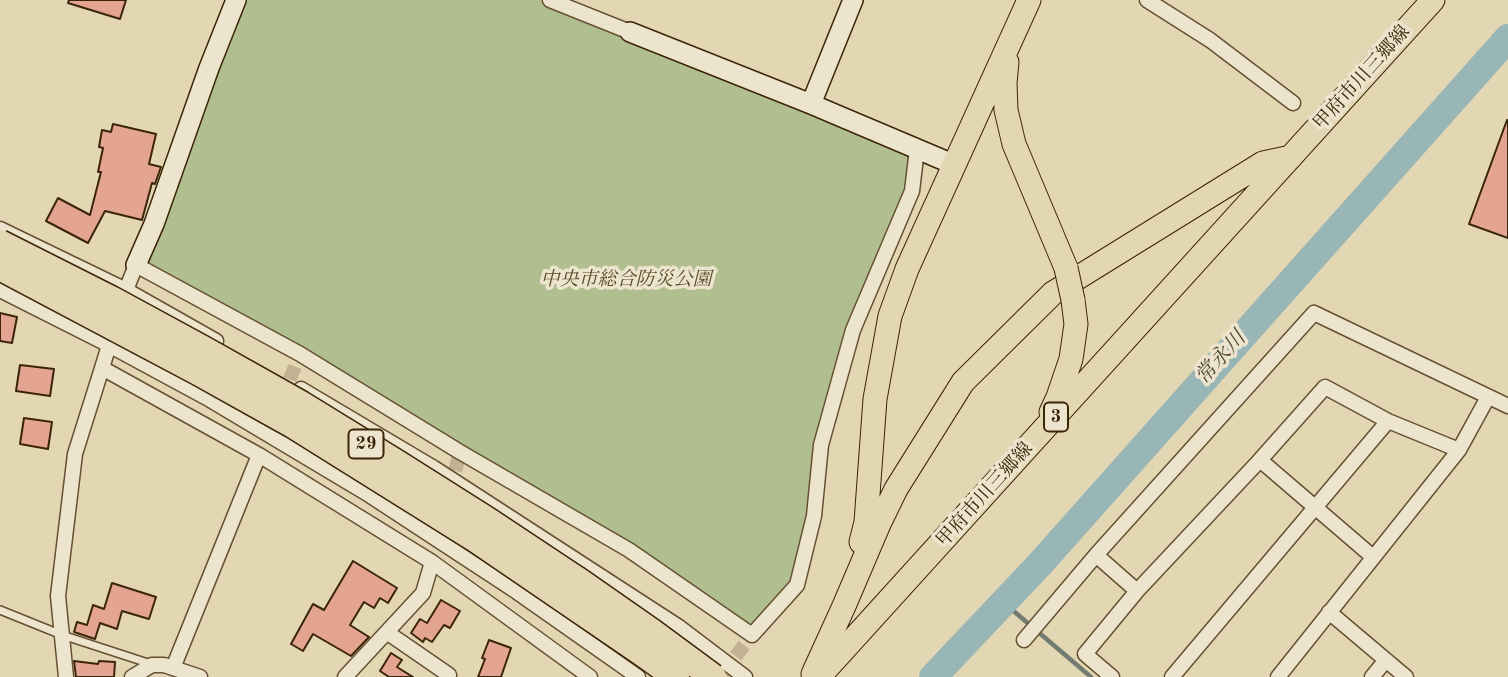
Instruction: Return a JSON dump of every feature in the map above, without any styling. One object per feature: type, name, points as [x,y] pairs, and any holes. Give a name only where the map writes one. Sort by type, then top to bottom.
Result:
[{"type":"highway","name":"29","points":[[0,243],[111,299],[301,404],[487,520],[653,632],[713,677]]},
{"type":"highway","name":"29","points":[[0,267],[293,425],[384,480],[477,540],[676,677]]},
{"type":"main road","points":[[844,606],[866,522],[875,399],[890,316],[907,269],[1030,0]]},
{"type":"main road","name":"甲府市川三郷線","points":[[819,677],[1433,0]]},
{"type":"main road","points":[[1009,48],[1005,83],[1006,110],[1014,145],[1066,268],[1076,324],[1071,359],[1058,397],[1036,439]]},
{"type":"main road","points":[[812,677],[896,489],[963,382],[1053,293],[1263,163],[1291,157]]},
{"type":"street","points":[[66,677],[58,596],[75,454],[126,290],[154,224],[236,0]]},
{"type":"street","points":[[550,0],[811,104],[955,165]]},
{"type":"street","points":[[811,104],[853,0]]},
{"type":"street","points":[[1147,0],[1210,40],[1293,103]]},
{"type":"street","points":[[136,265],[300,354],[460,452],[629,550],[752,635],[797,584],[814,516],[821,445],[828,419],[853,330],[912,191],[917,149]]},
{"type":"street","points":[[0,229],[126,290],[310,394],[433,468],[679,627],[745,677]]},
{"type":"street","points":[[0,290],[207,398],[366,494],[517,592],[638,677]]},
{"type":"street","points":[[1024,640],[1096,555],[1314,313],[1508,407]]},
{"type":"street","points":[[102,368],[259,455],[432,562],[590,677]]},
{"type":"street","points":[[1112,677],[1085,654],[1137,591],[1325,387],[1388,421],[1459,450]]},
{"type":"street","points":[[1278,677],[1459,450],[1488,397]]},
{"type":"street","points":[[1172,677],[1388,421]]},
{"type":"street","points":[[173,668],[259,455]]},
{"type":"street","points":[[1260,460],[1373,556]]},
{"type":"street","points":[[1096,555],[1137,591]]},
{"type":"street","points":[[345,677],[423,593],[432,562]]},
{"type":"street","points":[[1329,612],[1406,677]]},
{"type":"street","points":[[388,633],[449,675]]},
{"type":"street","points":[[1372,677],[1386,660]]},
{"type":"street","points":[[132,677],[152,665],[164,665],[200,677]]},
{"type":"lane","points":[[0,610],[62,635],[152,665]]},
{"type":"green space","name":"中央市総合防災公園","points":[[236,0],[550,0],[917,149],[912,191],[853,330],[797,585],[752,635],[629,550],[136,265]]},
{"type":"building","points":[[69,0],[126,0],[120,19],[68,3]]},
{"type":"building","points":[[1508,121],[1508,238],[1469,224]]},
{"type":"building","points":[[113,124],[156,134],[149,164],[161,167],[155,184],[152,183],[142,220],[105,211],[88,243],[46,221],[58,198],[90,215],[101,172],[98,172],[103,148],[99,147],[102,130],[111,132]]},
{"type":"building","points":[[0,313],[17,317],[12,343],[0,341]]},
{"type":"building","points":[[20,365],[54,369],[50,396],[16,391]]},
{"type":"building","points":[[24,418],[52,422],[48,449],[20,444]]},
{"type":"building","points":[[353,561],[397,588],[388,603],[380,598],[374,608],[364,602],[350,625],[369,637],[351,656],[313,634],[303,651],[291,644],[313,604],[324,610]]},
{"type":"building","points":[[112,583],[156,597],[149,619],[122,611],[117,629],[100,623],[95,639],[74,632],[77,622],[87,625],[93,605],[104,609]]},
{"type":"building","points":[[441,600],[460,611],[450,628],[444,625],[432,642],[425,638],[423,642],[411,633],[420,619],[427,623]]},
{"type":"building","points":[[489,640],[511,648],[501,677],[478,677]]},
{"type":"building","points":[[391,653],[402,660],[397,667],[413,677],[389,677],[380,671]]},
{"type":"building","points":[[74,661],[98,664],[99,661],[115,662],[114,677],[76,677]]},
{"type":"waterway","name":"常永川","points":[[933,677],[1039,565],[1508,38]]},
{"type":"waterway","points":[[1003,602],[1091,677]]},
{"type":"tunnel","points":[[282,399],[300,354]]},
{"type":"tunnel","points":[[450,491],[460,452]]},
{"type":"tunnel","points":[[723,673],[752,635]]}]
